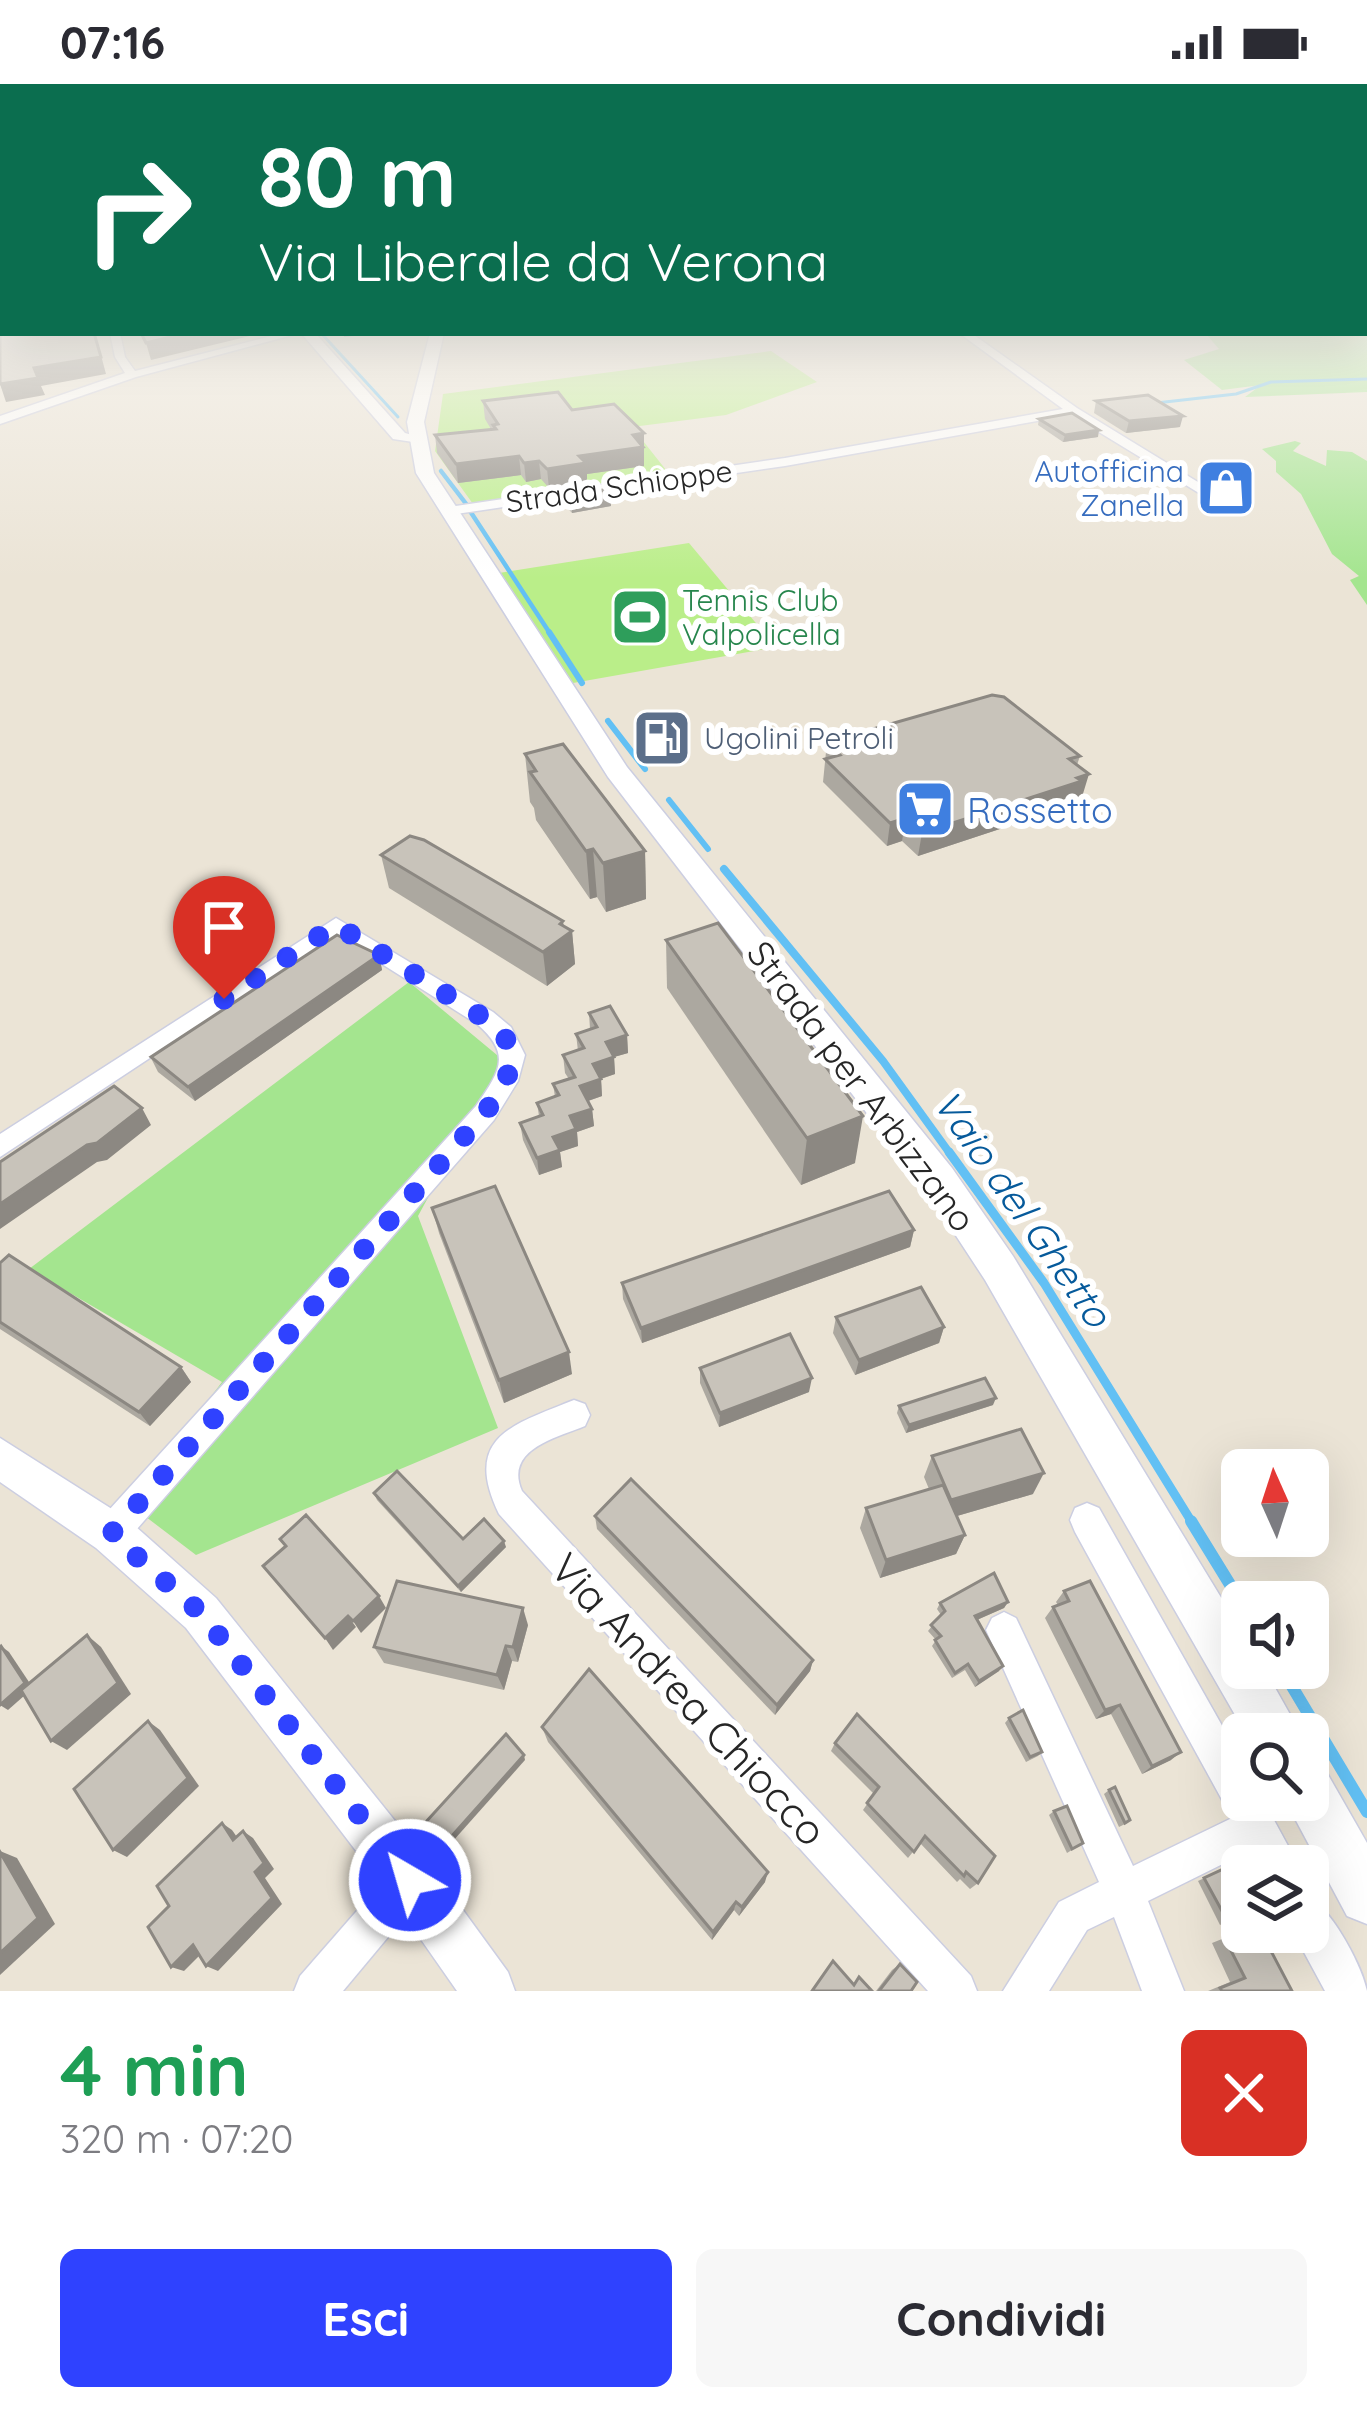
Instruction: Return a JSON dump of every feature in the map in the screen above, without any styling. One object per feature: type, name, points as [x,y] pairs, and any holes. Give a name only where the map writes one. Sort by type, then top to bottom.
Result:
[{"type":"main road","points":[[416,450],[425,400]]},
{"type":"main road","name":"Strada per Arbizzano","points":[[416,450],[449,511],[617,771],[939,1179],[999,1268],[1263,1713]]},
{"type":"main road","points":[[1324,1821],[1367,1896]]},
{"type":"street","points":[[0,420],[59,400]]},
{"type":"street","points":[[367,400],[416,450]]},
{"type":"street","points":[[1058,400],[1216,498]]},
{"type":"street","name":"Strada Schioppe","points":[[449,511],[784,462],[1073,411]]},
{"type":"street","points":[[0,1147],[336,925],[484,1018],[503,1033],[513,1055],[506,1081],[485,1113],[111,1534]]},
{"type":"street","name":"Via Andrea Chiocco","points":[[574,1414],[517,1441],[504,1462],[501,1480],[512,1509],[956,1991]]},
{"type":"street","points":[[0,1458],[111,1534],[201,1613],[410,1880],[489,1991]]},
{"type":"street","points":[[1087,1520],[1221,1761]]},
{"type":"street","points":[[1004,1630],[1124,1891],[1163,1991]]},
{"type":"street","points":[[1024,1991],[1072,1916],[1124,1891],[1228,1821]]},
{"type":"street","points":[[315,1991],[410,1880]]},
{"type":"street","points":[[1327,1953],[1348,1991]]},
{"type":"green space","points":[[442,400],[767,400],[726,415],[632,427],[670,475],[473,504],[435,451]]},
{"type":"green space","points":[[1301,443],[1293,451],[1326,466],[1327,450],[1352,452],[1367,461],[1367,605],[1350,580],[1359,576],[1332,554],[1301,494],[1276,472],[1276,461],[1262,449]]},
{"type":"green space","name":"Tennis Club Valpolicella","points":[[689,543],[776,647],[573,683],[499,573]]},
{"type":"green space","points":[[409,982],[503,1060],[418,1216],[498,1428],[196,1555],[129,1504],[222,1382],[29,1269]]},
{"type":"building","points":[[564,400],[572,410],[614,404],[644,433],[633,435],[643,447],[579,456],[586,463],[547,469],[539,461],[524,463],[519,456],[456,464],[435,435],[496,429],[493,425],[498,424],[483,401]]},
{"type":"building","points":[[1156,400],[1183,416],[1129,421],[1096,401]]},
{"type":"building","points":[[1072,413],[1099,430],[1065,435],[1039,419]]},
{"type":"building","points":[[602,490],[611,498],[572,506],[562,496]]},
{"type":"building","points":[[992,695],[1004,697],[1080,756],[1069,759],[1089,774],[1077,778],[1082,781],[922,833],[906,818],[890,823],[825,759],[840,755],[827,742]]},
{"type":"building","points":[[563,744],[645,851],[603,863],[593,849],[586,851],[530,772],[536,771],[525,754]]},
{"type":"building","points":[[410,836],[563,921],[560,924],[572,931],[543,952],[381,855]]},
{"type":"building","points":[[718,923],[863,1116],[807,1138],[666,940]]},
{"type":"building","points":[[337,935],[379,955],[188,1087],[151,1057]]},
{"type":"building","points":[[610,1006],[627,1035],[606,1042],[614,1057],[593,1064],[601,1079],[580,1086],[592,1109],[570,1116],[576,1129],[553,1137],[560,1150],[537,1158],[520,1123],[543,1115],[537,1103],[559,1095],[553,1084],[575,1077],[563,1055],[584,1048],[576,1034],[597,1027],[589,1013]]},
{"type":"building","points":[[114,1086],[142,1108],[97,1143],[87,1145],[0,1204],[0,1162]]},
{"type":"building","points":[[495,1186],[569,1352],[499,1380],[432,1208]]},
{"type":"building","points":[[889,1191],[914,1230],[641,1328],[622,1283]]},
{"type":"building","points":[[9,1255],[181,1367],[139,1412],[0,1322],[0,1263]]},
{"type":"building","points":[[921,1287],[944,1327],[859,1360],[836,1317]]},
{"type":"building","points":[[790,1334],[812,1378],[720,1413],[700,1368]]},
{"type":"building","points":[[985,1378],[996,1398],[909,1425],[899,1406]]},
{"type":"building","points":[[1021,1429],[1044,1473],[951,1500],[932,1456]]},
{"type":"building","points":[[397,1471],[463,1539],[484,1519],[504,1541],[458,1586],[374,1493]]},
{"type":"building","points":[[631,1479],[813,1660],[777,1705],[595,1516]]},
{"type":"building","points":[[943,1485],[965,1535],[886,1560],[866,1508]]},
{"type":"building","points":[[306,1515],[379,1596],[353,1621],[348,1616],[325,1638],[263,1566],[286,1546],[280,1539]]},
{"type":"building","points":[[994,1573],[1008,1602],[975,1616],[1003,1666],[979,1681],[968,1664],[955,1673],[935,1640],[941,1636],[931,1625],[945,1611],[940,1603]]},
{"type":"building","points":[[397,1581],[523,1608],[513,1647],[506,1646],[497,1675],[374,1647]]},
{"type":"building","points":[[1090,1581],[1181,1752],[1152,1766],[1120,1705],[1105,1710],[1053,1607],[1069,1601],[1064,1591]]},
{"type":"building","points":[[87,1635],[118,1683],[51,1741],[21,1690]]},
{"type":"building","points":[[0,1647],[25,1683],[0,1705]]},
{"type":"building","points":[[589,1669],[768,1872],[742,1907],[736,1902],[713,1932],[542,1727]]},
{"type":"building","points":[[1023,1710],[1042,1752],[1030,1757],[1009,1718]]},
{"type":"building","points":[[857,1714],[995,1856],[978,1883],[966,1872],[964,1876],[925,1836],[914,1852],[867,1803],[879,1787],[835,1743]]},
{"type":"building","points":[[148,1721],[188,1778],[113,1850],[74,1789]]},
{"type":"building","points":[[506,1734],[524,1755],[442,1847],[424,1824]]},
{"type":"building","points":[[1115,1787],[1130,1820],[1125,1823],[1109,1790]]},
{"type":"building","points":[[1067,1806],[1083,1843],[1072,1849],[1054,1811]]},
{"type":"building","points":[[222,1823],[233,1840],[243,1831],[264,1863],[255,1872],[272,1898],[206,1966],[193,1945],[171,1967],[148,1927],[169,1906],[157,1886]]},
{"type":"building","points":[[0,1852],[38,1918],[0,1953]]},
{"type":"building","points":[[1221,1870],[1221,1909],[1204,1878]]},
{"type":"building","points":[[1232,1953],[1272,1953],[1292,1991],[1220,1988],[1245,1978]]},
{"type":"building","points":[[833,1961],[854,1985],[859,1977],[872,1991],[812,1991]]},
{"type":"building","points":[[900,1964],[917,1982],[911,1991],[879,1991]]},
{"type":"waterway","name":"Vaio del Ghetto","points":[[382,400],[398,417]]},
{"type":"waterway","points":[[1156,403],[1183,400]]},
{"type":"waterway","name":"Vaio del Ghetto","points":[[441,471],[467,505]]},
{"type":"waterway","name":"Vaio del Ghetto","points":[[470,511],[551,635]]},
{"type":"waterway","name":"Vaio del Ghetto","points":[[549,632],[582,683]]},
{"type":"waterway","name":"Vaio del Ghetto","points":[[608,721],[645,769]]},
{"type":"waterway","name":"Vaio del Ghetto","points":[[669,800],[708,849]]},
{"type":"waterway","name":"Vaio del Ghetto","points":[[724,869],[883,1061],[951,1155]]},
{"type":"waterway","name":"Vaio del Ghetto","points":[[949,1152],[1044,1283],[1193,1524]]},
{"type":"waterway","name":"Vaio del Ghetto","points":[[1191,1521],[1228,1581]]},
{"type":"waterway","name":"Vaio del Ghetto","points":[[1294,1689],[1367,1812]]},
{"type":"place","name":"Autofficina Zanella","points":[[1226,488]]},
{"type":"place","name":"Tennis Club Valpolicella","points":[[640,617]]},
{"type":"place","name":"Ugolini Petroli","points":[[662,738]]},
{"type":"place","name":"Rossetto","points":[[925,809]]},
{"type":"route","points":[[224,999],[336,925],[484,1018],[503,1033],[513,1055],[506,1081],[485,1113],[111,1534],[201,1613],[410,1880]]}]
